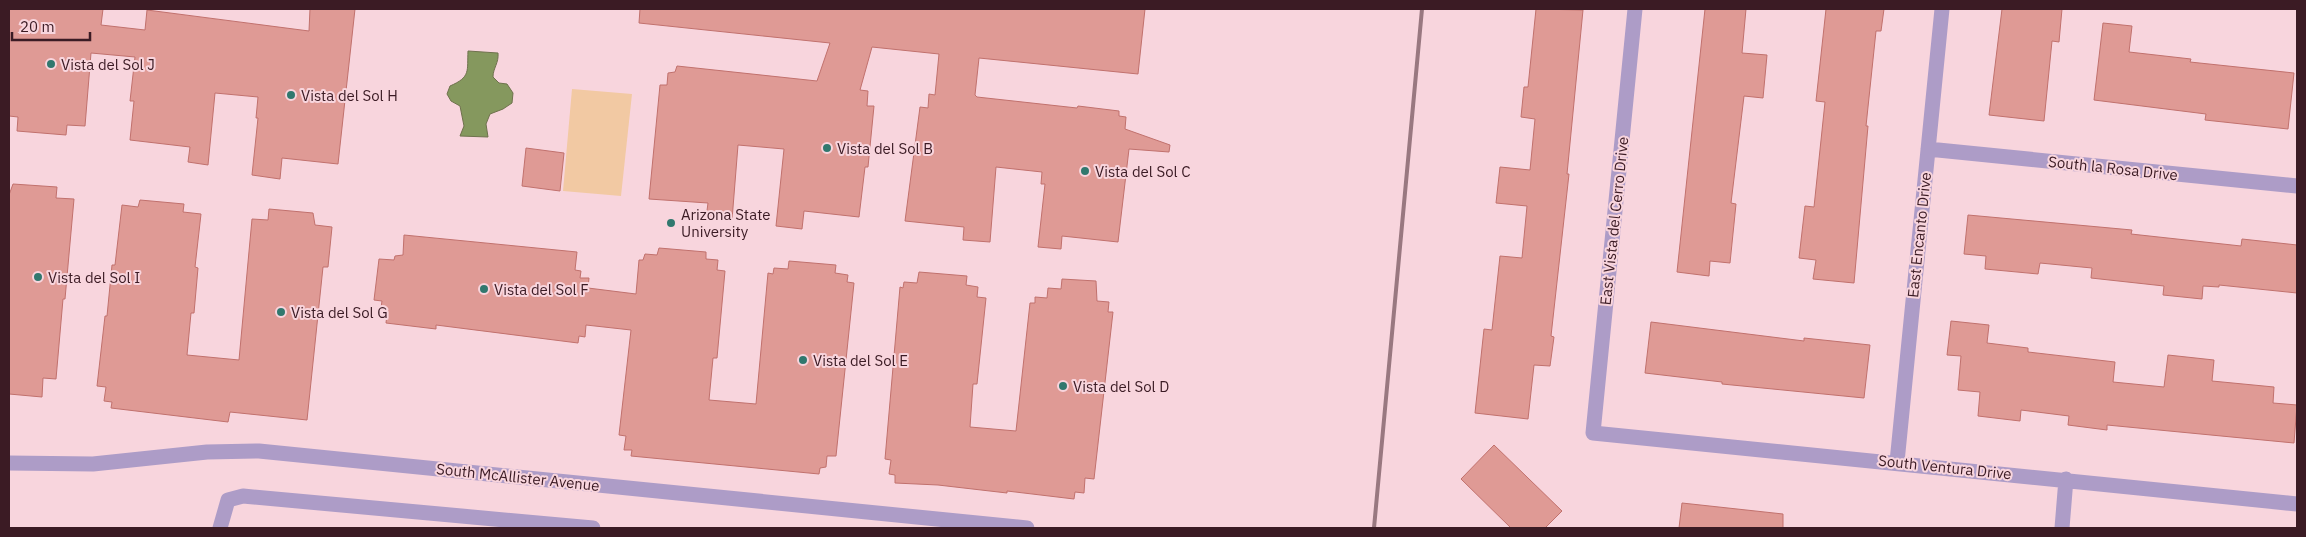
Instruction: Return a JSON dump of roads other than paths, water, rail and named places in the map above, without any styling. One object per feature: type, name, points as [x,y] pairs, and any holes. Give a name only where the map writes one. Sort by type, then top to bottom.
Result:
[{"type":"street","name":"East Vista del Cerro Drive","points":[[1592,433],[1635,9]]},
{"type":"street","name":"East Encanto Drive","points":[[1897,462],[1942,9]]},
{"type":"street","name":"South la Rosa Drive","points":[[1928,149],[2297,186]]},
{"type":"street","name":"South Ventura Drive","points":[[1592,433],[2066,479],[2297,504]]},
{"type":"street","name":"South McAllister Avenue","points":[[9,463],[93,464],[207,452],[259,451],[1027,528]]},
{"type":"street","points":[[2062,528],[2066,479]]},
{"type":"street","points":[[220,528],[228,500],[243,496],[593,528]]},
{"type":"railway","points":[[1374,528],[1422,9]]},
{"type":"place","name":"Vista del Sol J","points":[[51,64]]},
{"type":"place","name":"Vista del Sol H","points":[[291,95]]},
{"type":"place","name":"Vista del Sol B","points":[[827,148]]},
{"type":"place","name":"Vista del Sol C","points":[[1085,171]]},
{"type":"place","name":"Arizona State University","points":[[671,223]]},
{"type":"place","name":"Vista del Sol I","points":[[38,277]]},
{"type":"place","name":"Vista del Sol F","points":[[484,289]]},
{"type":"place","name":"Vista del Sol G","points":[[281,312]]},
{"type":"place","name":"Vista del Sol E","points":[[803,360]]},
{"type":"place","name":"Vista del Sol D","points":[[1063,386]]}]
